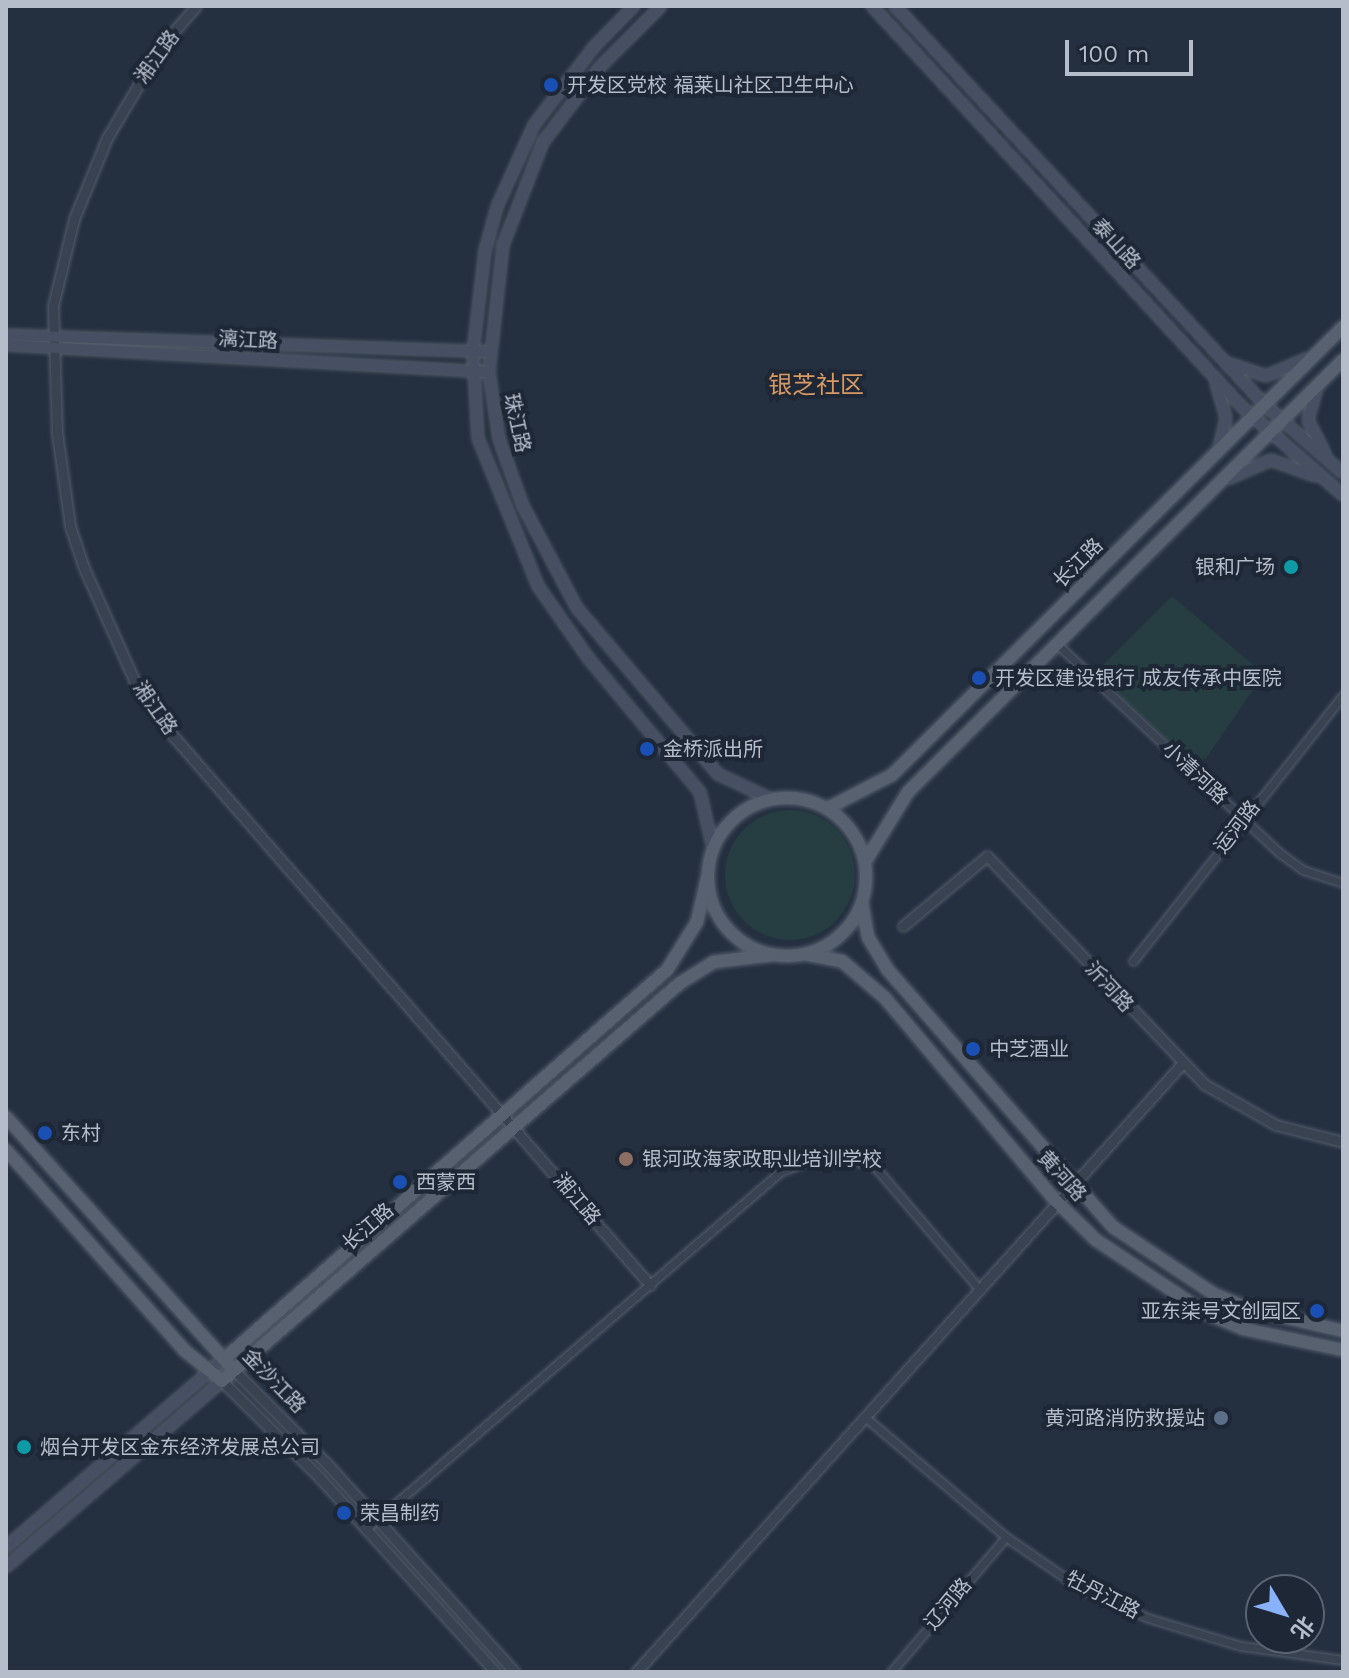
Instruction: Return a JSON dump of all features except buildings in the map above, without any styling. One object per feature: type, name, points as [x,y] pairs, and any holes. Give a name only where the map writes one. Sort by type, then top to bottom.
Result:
[{"type":"main road","points":[[634,6],[560,88],[516,160],[485,251],[471,371],[478,438],[538,586],[589,659],[700,792],[713,848]]},
{"type":"main road","name":"珠江路","points":[[661,6],[600,67],[543,142],[503,245],[489,372],[499,439],[523,506],[577,608],[718,774],[771,799]]},
{"type":"main road","name":"泰山路","points":[[872,6],[1252,417],[1343,495]]},
{"type":"main road","name":"泰山路","points":[[895,6],[1265,405],[1340,470]]},
{"type":"main road","name":"长江路","points":[[828,808],[892,775],[1343,327]]},
{"type":"main road","name":"漓江路","points":[[6,335],[53,343],[489,372]]},
{"type":"main road","name":"漓江路","points":[[6,345],[53,343],[489,352]]},
{"type":"main road","points":[[1225,361],[1266,376],[1318,352]]},
{"type":"main road","points":[[865,862],[908,792],[1343,360]]},
{"type":"main road","points":[[1212,374],[1226,418],[1225,434],[1212,457]]},
{"type":"main road","points":[[1321,382],[1309,405],[1308,420],[1340,470]]},
{"type":"main road","points":[[1212,491],[1249,466],[1271,460],[1325,480]]},
{"type":"main road","points":[[771,799],[802,799],[828,808],[855,836],[865,862],[862,903],[841,934],[805,954],[773,955],[730,932],[715,910],[708,874],[713,848],[732,820],[771,799]]},
{"type":"main road","name":"长江路","points":[[6,1547],[667,970],[697,922],[708,874]]},
{"type":"main road","name":"黄河路","points":[[862,903],[868,937],[887,969],[1072,1185],[1113,1227],[1214,1294],[1278,1317],[1343,1331]]},
{"type":"main road","name":"黄河路","points":[[805,954],[842,961],[885,998],[1056,1201],[1096,1240],[1206,1313],[1244,1329],[1343,1350]]},
{"type":"main road","name":"长江路","points":[[6,1567],[697,971],[745,955],[773,955]]},
{"type":"main road","name":"金沙江路","points":[[6,1117],[234,1370]]},
{"type":"main road","name":"金沙江路","points":[[6,1150],[208,1372],[222,1381]]},
{"type":"street","name":"湘江路","points":[[196,6],[162,45],[107,138],[63,257],[53,343],[57,433],[70,526],[103,619],[135,682],[168,730],[503,1112],[650,1285]]},
{"type":"street","name":"小清河路","points":[[1057,644],[1303,870],[1343,883]]},
{"type":"street","name":"运河路","points":[[1133,961],[1343,695]]},
{"type":"street","name":"沂河路","points":[[903,926],[987,856],[1182,1064],[1240,1109],[1276,1125],[1343,1142]]},
{"type":"street","points":[[636,1672],[1182,1064]]},
{"type":"street","points":[[366,1529],[780,1172],[812,1159],[846,1158],[875,1167],[980,1290]]},
{"type":"street","name":"金沙江路","points":[[234,1370],[377,1519],[515,1672]]},
{"type":"street","name":"金沙江路","points":[[222,1381],[366,1529],[495,1672]]},
{"type":"street","name":"牡丹江路","points":[[865,1417],[1006,1537],[1080,1588],[1148,1618],[1241,1646],[1343,1660]]},
{"type":"street","name":"辽河路","points":[[891,1672],[1006,1537]]},
{"type":"green space","points":[[1172,596],[1264,674],[1207,757],[1195,765],[1104,680],[1100,668]]},
{"type":"green space","points":[[790,810],[815,815],[836,829],[850,850],[855,875],[850,900],[836,921],[815,935],[790,940],[765,935],[744,921],[730,900],[725,875],[730,850],[744,829],[765,815]]},
{"type":"place","name":"开发区党校 福莱山社区卫生中心","points":[[551,85]]},
{"type":"place","name":"银和广场","points":[[1291,567]]},
{"type":"place","name":"开发区建设银行 成友传承中医院","points":[[979,678]]},
{"type":"place","name":"金桥派出所","points":[[647,749]]},
{"type":"place","name":"中芝酒业","points":[[973,1049]]},
{"type":"place","name":"东村","points":[[45,1133]]},
{"type":"place","name":"银河政海家政职业培训学校","points":[[626,1159]]},
{"type":"place","name":"西蒙西","points":[[400,1182]]},
{"type":"place","name":"亚东柒号文创园区","points":[[1317,1311]]},
{"type":"place","name":"黄河路消防救援站","points":[[1221,1418]]},
{"type":"place","name":"烟台开发区金东经济发展总公司","points":[[24,1447]]},
{"type":"place","name":"荣昌制药","points":[[344,1513]]},
{"type":"district","name":"银芝社区","points":[[816,386]]}]
